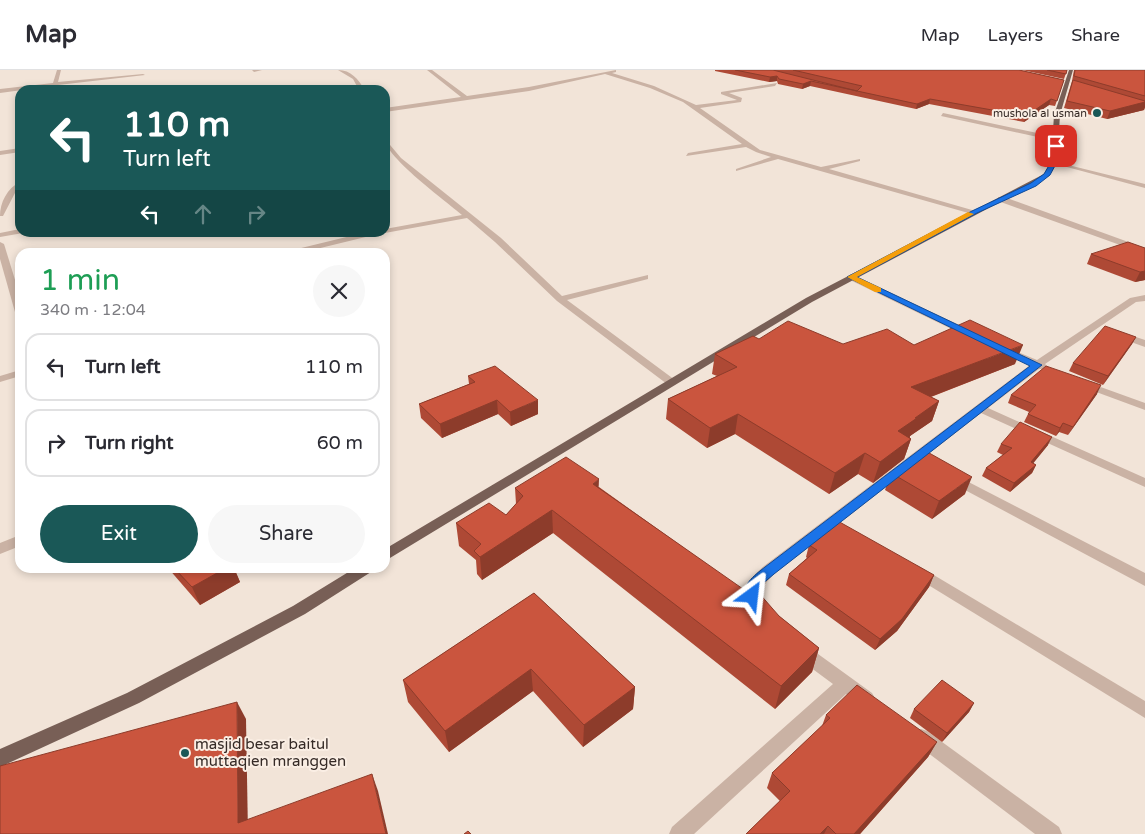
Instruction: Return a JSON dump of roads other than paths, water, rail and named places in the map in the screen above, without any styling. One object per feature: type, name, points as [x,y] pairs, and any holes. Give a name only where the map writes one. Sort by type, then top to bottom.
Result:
[{"type":"main road","points":[[390,553],[671,382],[851,277],[1040,180],[1047,175],[1054,162],[1057,115],[1071,70]]},
{"type":"main road","points":[[0,758],[133,698],[299,610],[358,573]]},
{"type":"street","points":[[55,85],[59,70],[64,70]]},
{"type":"street","points":[[254,71],[260,70]]},
{"type":"street","points":[[340,70],[355,78],[359,85]]},
{"type":"street","points":[[429,70],[467,99]]},
{"type":"street","points":[[390,109],[467,99],[566,82],[616,70]]},
{"type":"street","points":[[606,73],[656,87],[696,107],[746,145],[777,157],[975,212]]},
{"type":"street","points":[[62,85],[143,74]]},
{"type":"street","points":[[696,107],[740,101],[723,93],[775,84]]},
{"type":"street","points":[[0,91],[15,90]]},
{"type":"street","points":[[943,115],[1056,139]]},
{"type":"street","points":[[688,155],[746,145]]},
{"type":"street","points":[[390,149],[396,159],[498,240],[560,299],[671,382]]},
{"type":"street","points":[[0,153],[15,151]]},
{"type":"street","points":[[738,170],[777,157]]},
{"type":"street","points":[[819,168],[858,160]]},
{"type":"street","points":[[1054,162],[1145,186]]},
{"type":"street","points":[[0,214],[15,188]]},
{"type":"street","points":[[1001,199],[1145,251]]},
{"type":"street","points":[[390,230],[467,216]]},
{"type":"street","points":[[0,235],[15,232]]},
{"type":"street","points":[[307,248],[330,240],[348,237]]},
{"type":"street","points":[[0,244],[3,264],[15,298]]},
{"type":"street","points":[[560,299],[645,277]]},
{"type":"street","points":[[851,277],[1055,372]]},
{"type":"street","points":[[768,620],[757,608],[752,596],[754,584],[915,457],[1037,365],[1133,300],[1145,298]]},
{"type":"street","points":[[1095,326],[1145,344]]},
{"type":"street","points":[[0,379],[15,374]]},
{"type":"street","points":[[1073,379],[1145,407]]},
{"type":"street","points":[[981,409],[1145,483]]},
{"type":"street","points":[[915,457],[1145,580]]},
{"type":"street","points":[[834,520],[851,530]]},
{"type":"street","points":[[0,549],[15,542]]},
{"type":"street","points":[[902,561],[1145,710]]},
{"type":"street","points":[[788,639],[810,658],[877,706]]},
{"type":"street","points":[[679,834],[846,683]]},
{"type":"street","points":[[908,728],[1039,830]]},
{"type":"place","name":"mushola al usman","points":[[1097,113]]},
{"type":"place","name":"masjid besar baitul muttaqien mranggen","points":[[185,753]]}]
